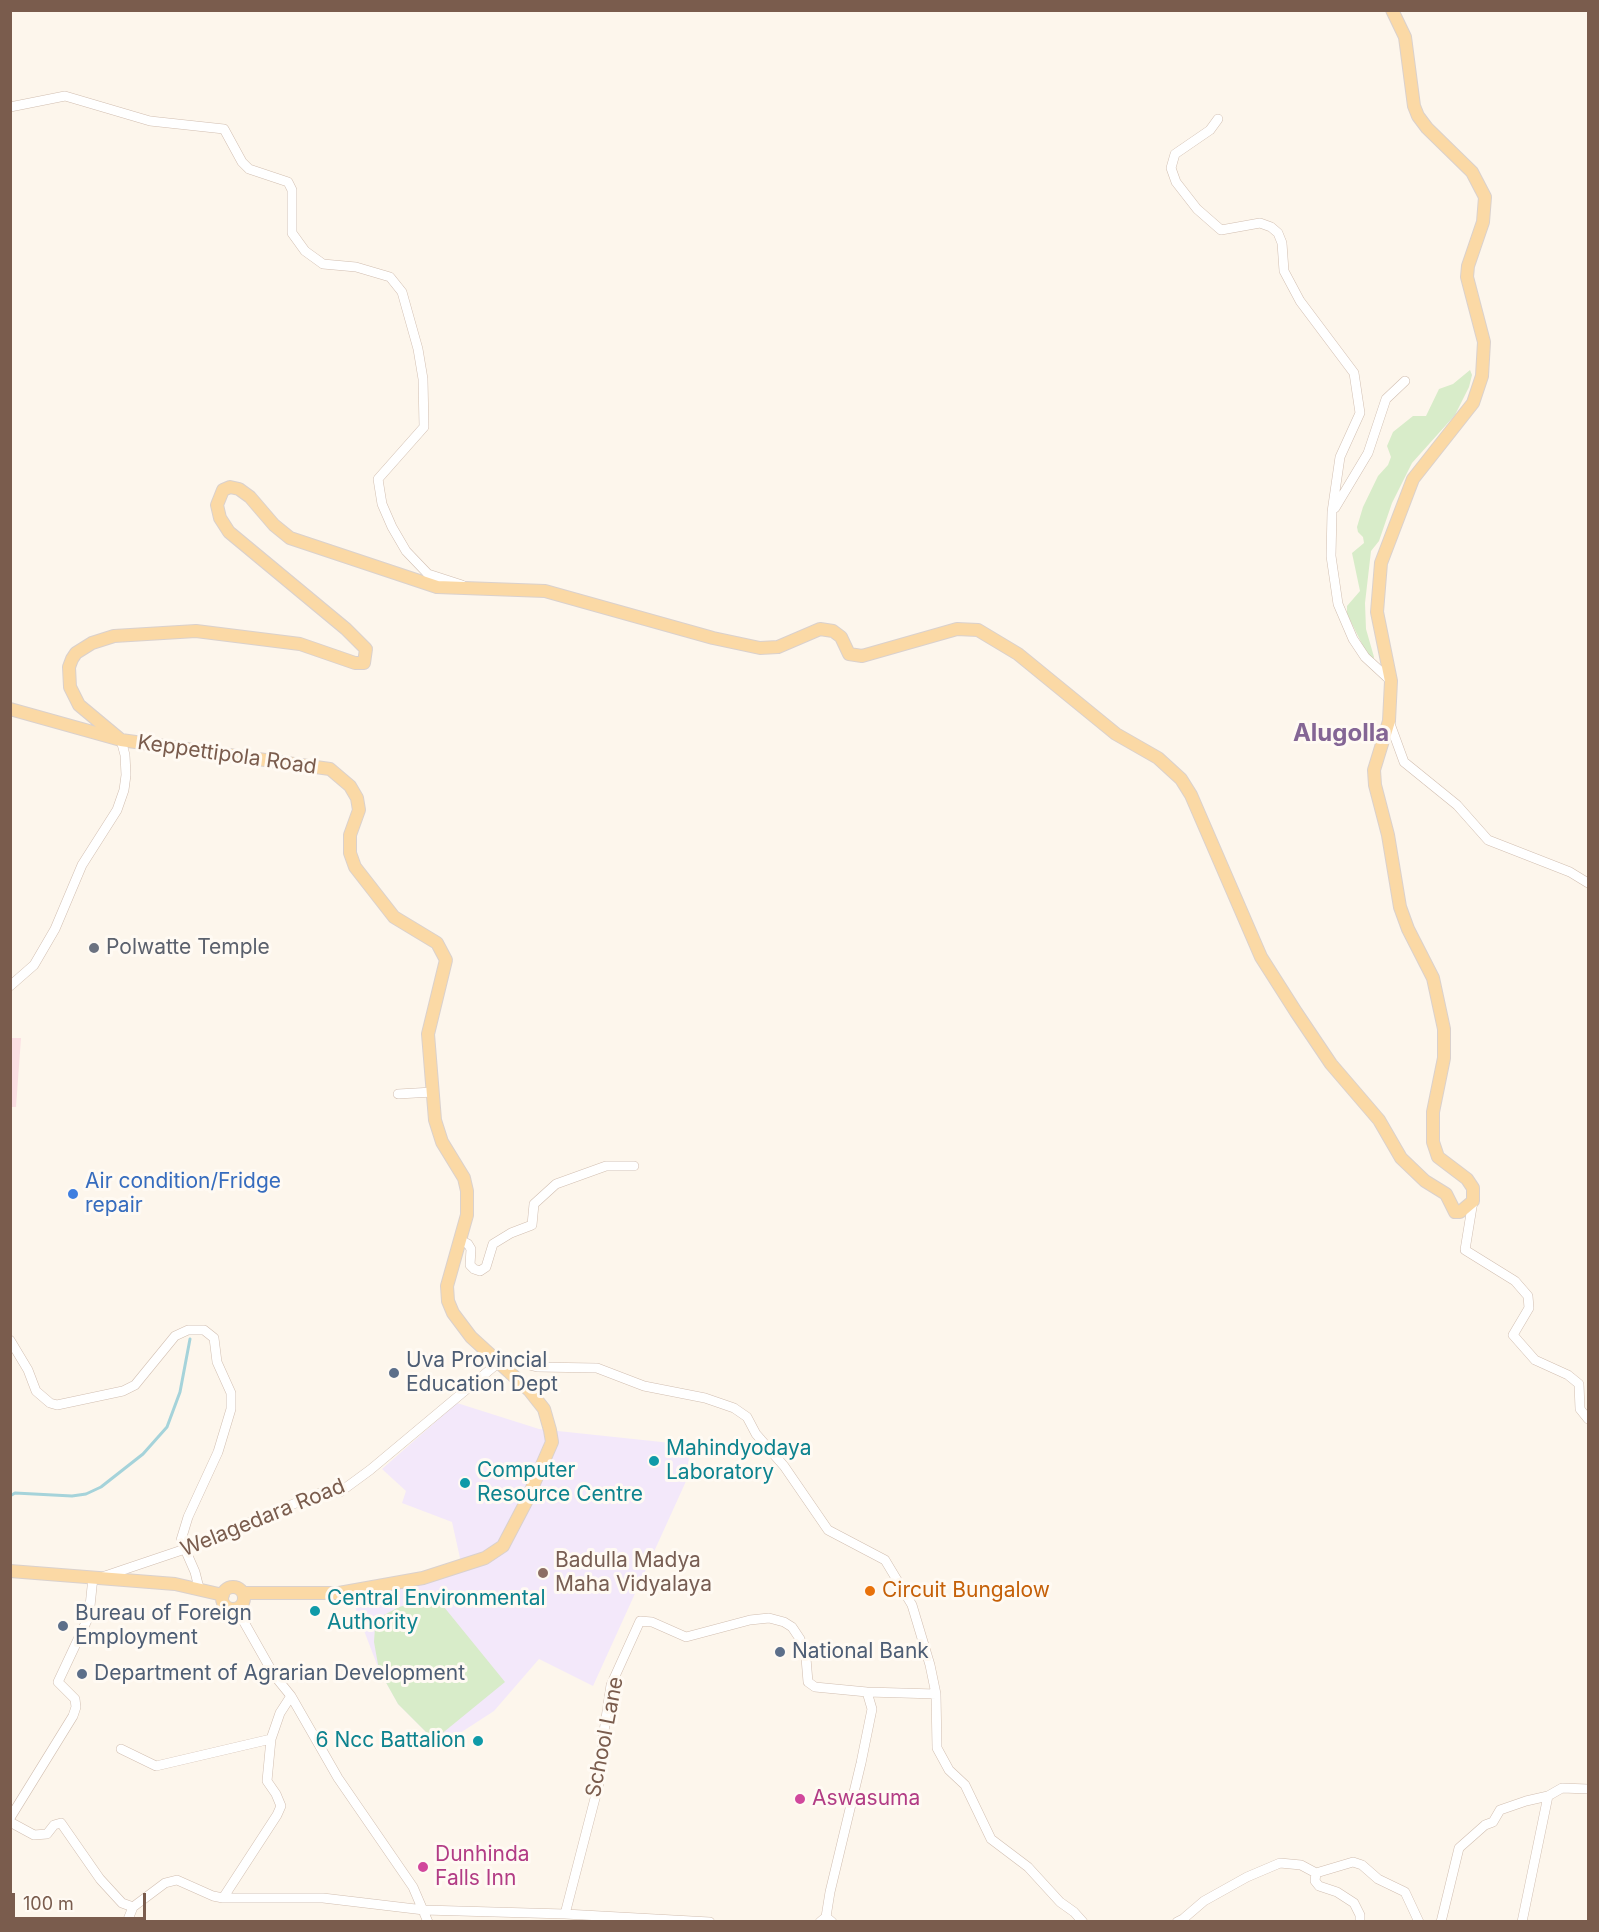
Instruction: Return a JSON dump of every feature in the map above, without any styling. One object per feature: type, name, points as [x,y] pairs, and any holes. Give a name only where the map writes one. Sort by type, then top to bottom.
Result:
[{"type":"main road","points":[[121,740],[79,705],[70,687],[69,667],[76,653],[92,643],[114,636],[196,631],[300,644],[355,663],[364,663],[366,649],[346,629],[229,532],[220,518],[217,505],[223,490],[230,487],[239,489],[250,497],[274,525],[290,538],[437,587],[545,591],[712,638],[760,648],[778,647],[820,628],[833,631],[842,637],[849,654],[862,656],[957,629],[978,630],[1018,654],[1116,734],[1158,758],[1181,779],[1191,795],[1261,957],[1331,1064],[1379,1120],[1401,1158],[1425,1181],[1446,1194],[1455,1212],[1460,1212],[1473,1202],[1473,1188],[1467,1179],[1438,1157],[1433,1142],[1433,1112],[1444,1058],[1444,1029],[1432,978],[1400,907],[1388,835],[1375,785],[1374,770],[1389,721],[1391,681],[1377,612],[1381,563],[1413,479],[1473,403],[1482,376],[1484,342],[1467,277],[1468,266],[1483,222],[1485,197],[1472,172],[1427,128],[1418,116],[1414,106],[1405,37],[1392,10]]},
{"type":"main road","name":"Keppettipola Road","points":[[10,709],[121,740],[330,769],[350,786],[357,798],[359,810],[350,835],[350,853],[356,867],[394,917],[436,942],[446,960],[428,1034],[435,1120],[442,1142],[464,1178],[467,1191],[466,1215],[447,1286],[448,1300],[453,1313],[471,1337],[529,1390],[544,1409],[552,1442],[526,1502],[503,1546],[485,1558],[423,1578],[339,1593],[243,1593]]},
{"type":"main road","points":[[10,1571],[176,1584],[223,1595]]},
{"type":"main road","points":[[237,1587],[244,1596],[242,1604],[236,1608],[226,1605],[223,1595],[227,1589],[237,1587]]},
{"type":"street","points":[[10,106],[65,96],[150,121],[224,129],[242,162],[249,170],[288,182],[292,190],[292,233],[305,251],[323,264],[356,267],[390,277],[402,292],[418,349],[423,379],[424,427],[378,479],[382,504],[406,551],[428,574],[474,589]]},
{"type":"street","points":[[1218,119],[1210,130],[1175,154],[1171,168],[1176,182],[1197,209],[1221,230],[1260,223],[1271,227],[1278,233],[1282,243],[1284,271],[1289,281],[1300,301],[1354,373],[1360,413],[1340,457],[1332,513],[1331,556],[1338,604],[1353,639],[1365,657],[1391,681]]},
{"type":"street","points":[[1332,513],[1368,453],[1386,399],[1405,381]]},
{"type":"street","points":[[1389,721],[1404,762],[1457,804],[1488,840],[1570,872],[1588,883]]},
{"type":"street","points":[[10,986],[34,965],[56,929],[82,865],[117,810],[126,775],[125,755],[121,740]]},
{"type":"street","points":[[398,1094],[433,1092]]},
{"type":"street","points":[[460,1240],[468,1244],[471,1249],[470,1265],[480,1271],[486,1267],[493,1244],[532,1225],[534,1204],[556,1184],[606,1166],[634,1166]]},
{"type":"street","points":[[1473,1202],[1465,1250],[1515,1281],[1528,1296],[1528,1308],[1513,1335],[1535,1360],[1568,1375],[1579,1384],[1580,1409],[1588,1419]]},
{"type":"street","points":[[10,1340],[28,1370],[36,1391],[57,1405],[123,1390],[135,1385],[175,1336],[188,1330],[204,1330],[214,1338],[217,1362],[231,1393],[231,1409],[218,1452],[188,1517],[182,1540],[199,1588]]},
{"type":"street","points":[[498,1364],[509,1359],[537,1368],[597,1368],[644,1386],[705,1398],[734,1408],[747,1417],[756,1434],[784,1466],[828,1530],[885,1560],[912,1605],[936,1694],[937,1748],[949,1770],[965,1785],[991,1839],[1028,1867],[1059,1902],[1074,1912],[1083,1922]]},
{"type":"street","name":"Welagedara Road","points":[[98,1577],[185,1549],[320,1493],[340,1491],[370,1470],[498,1364]]},
{"type":"street","points":[[10,1818],[73,1716],[76,1707],[75,1699],[58,1682],[89,1616],[98,1577]]},
{"type":"street","points":[[236,1608],[274,1675],[291,1696],[338,1778],[413,1887],[428,1922]]},
{"type":"street","name":"School Lane","points":[[565,1914],[600,1779],[603,1737],[611,1685],[640,1621],[652,1622],[686,1636],[750,1620],[769,1618],[792,1626],[800,1639],[806,1658],[808,1682],[815,1687],[867,1692],[936,1694]]},
{"type":"street","points":[[826,1920],[830,1892],[872,1709],[867,1692]]},
{"type":"street","points":[[223,1898],[281,1806],[267,1781],[271,1739],[280,1713],[291,1696]]},
{"type":"street","points":[[121,1749],[156,1766],[271,1739]]},
{"type":"street","points":[[1441,1922],[1460,1848],[1485,1825],[1493,1822],[1500,1810],[1548,1796],[1562,1788],[1588,1789]]},
{"type":"street","points":[[1522,1922],[1548,1796]]},
{"type":"street","points":[[10,1822],[34,1835],[47,1834],[54,1826],[61,1823],[100,1879],[122,1903],[133,1907]]},
{"type":"street","points":[[1177,1922],[1204,1901],[1247,1877],[1280,1863],[1301,1865],[1316,1873],[1353,1863],[1362,1865],[1378,1880],[1405,1892],[1419,1922]]},
{"type":"street","points":[[1316,1873],[1315,1881],[1319,1886],[1337,1892],[1354,1903],[1360,1915],[1360,1922]]},
{"type":"street","points":[[128,1922],[133,1907],[165,1883],[177,1880],[223,1898],[323,1898],[424,1910],[709,1921]]},
{"type":"shaded area","points":[[11,1038],[21,1038],[16,1107],[11,1107]]},
{"type":"shaded area","name":"Badulla Madya Maha Vidyalaya","points":[[457,1403],[539,1429],[690,1445],[687,1479],[593,1686],[539,1659],[494,1711],[440,1746],[398,1704],[379,1670],[349,1591],[462,1567],[452,1522],[402,1503],[406,1491],[382,1469]]},
{"type":"green space","points":[[1470,370],[1472,375],[1469,387],[1455,415],[1412,463],[1392,503],[1379,541],[1371,551],[1365,603],[1366,629],[1374,657],[1372,664],[1347,614],[1347,606],[1360,591],[1352,553],[1364,543],[1357,527],[1363,507],[1378,476],[1388,465],[1391,457],[1387,446],[1393,432],[1413,416],[1426,416],[1439,389],[1453,384]]},
{"type":"green space","points":[[414,1603],[428,1603],[444,1607],[505,1682],[434,1740],[398,1704],[379,1670],[374,1642],[375,1627],[384,1615],[399,1607]]},
{"type":"waterway","points":[[10,1496],[15,1493],[72,1496],[86,1494],[101,1487],[143,1454],[167,1427],[180,1392],[190,1339]]},
{"type":"place","name":"Polwatte Temple","points":[[94,948]]},
{"type":"place","name":"Air condition/Fridge repair","points":[[73,1194]]},
{"type":"place","name":"Uva Provincial Education Dept","points":[[394,1373]]},
{"type":"place","name":"Mahindyodaya Laboratory","points":[[654,1461]]},
{"type":"place","name":"Computer Resource Centre","points":[[465,1483]]},
{"type":"place","name":"Badulla Madya Maha Vidyalaya","points":[[543,1573]]},
{"type":"place","name":"Circuit Bungalow","points":[[870,1591]]},
{"type":"place","name":"Central Environmental Authority","points":[[315,1611]]},
{"type":"place","name":"Bureau of Foreign Employment","points":[[63,1626]]},
{"type":"place","name":"National Bank","points":[[780,1652]]},
{"type":"place","name":"Department of Agrarian Development","points":[[82,1674]]},
{"type":"place","name":"6 Ncc Battalion","points":[[478,1741]]},
{"type":"place","name":"Aswasuma","points":[[800,1799]]},
{"type":"place","name":"Dunhinda Falls Inn","points":[[423,1867]]},
{"type":"district","name":"Alugolla","points":[[1341,734]]}]
